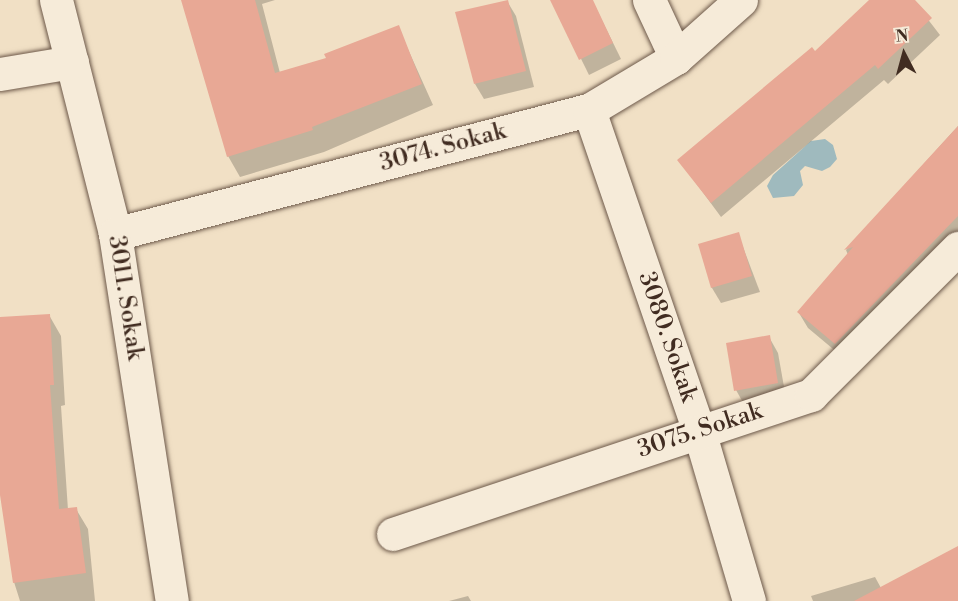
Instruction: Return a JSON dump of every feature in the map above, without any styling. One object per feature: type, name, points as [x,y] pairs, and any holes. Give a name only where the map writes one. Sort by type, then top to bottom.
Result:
[{"type":"street","name":"3011. Sokak","points":[[56,0],[115,234],[172,601]]},
{"type":"street","points":[[649,0],[676,58]]},
{"type":"street","name":"3074. Sokak","points":[[115,234],[589,110],[676,58],[741,0]]},
{"type":"street","points":[[0,74],[72,62]]},
{"type":"street","name":"3080. Sokak","points":[[589,110],[699,431],[749,601]]},
{"type":"street","name":"3075. Sokak","points":[[393,534],[811,395],[958,248]]},
{"type":"water","points":[[825,139],[833,145],[837,159],[830,167],[822,171],[805,166],[800,171],[803,185],[794,196],[773,198],[767,186],[773,175],[811,141]]},
{"type":"building","points":[[181,0],[255,0],[275,73],[326,58],[324,54],[399,25],[422,84],[312,127],[313,130],[227,157]]},
{"type":"building","points":[[508,0],[526,71],[474,84],[455,12]]},
{"type":"building","points":[[550,0],[593,0],[613,43],[579,60]]},
{"type":"building","points":[[869,0],[915,0],[932,18],[878,69],[875,65],[711,203],[677,160],[812,47],[815,51]]},
{"type":"building","points":[[958,126],[958,216],[835,344],[797,312],[853,247],[844,250]]},
{"type":"building","points":[[739,232],[752,276],[711,288],[698,244]]},
{"type":"building","points":[[50,314],[54,385],[50,385],[59,509],[77,507],[86,573],[13,583],[0,495],[0,317]]},
{"type":"building","points":[[770,335],[778,383],[734,391],[726,343]]},
{"type":"building","points":[[958,546],[958,601],[854,601]]}]
